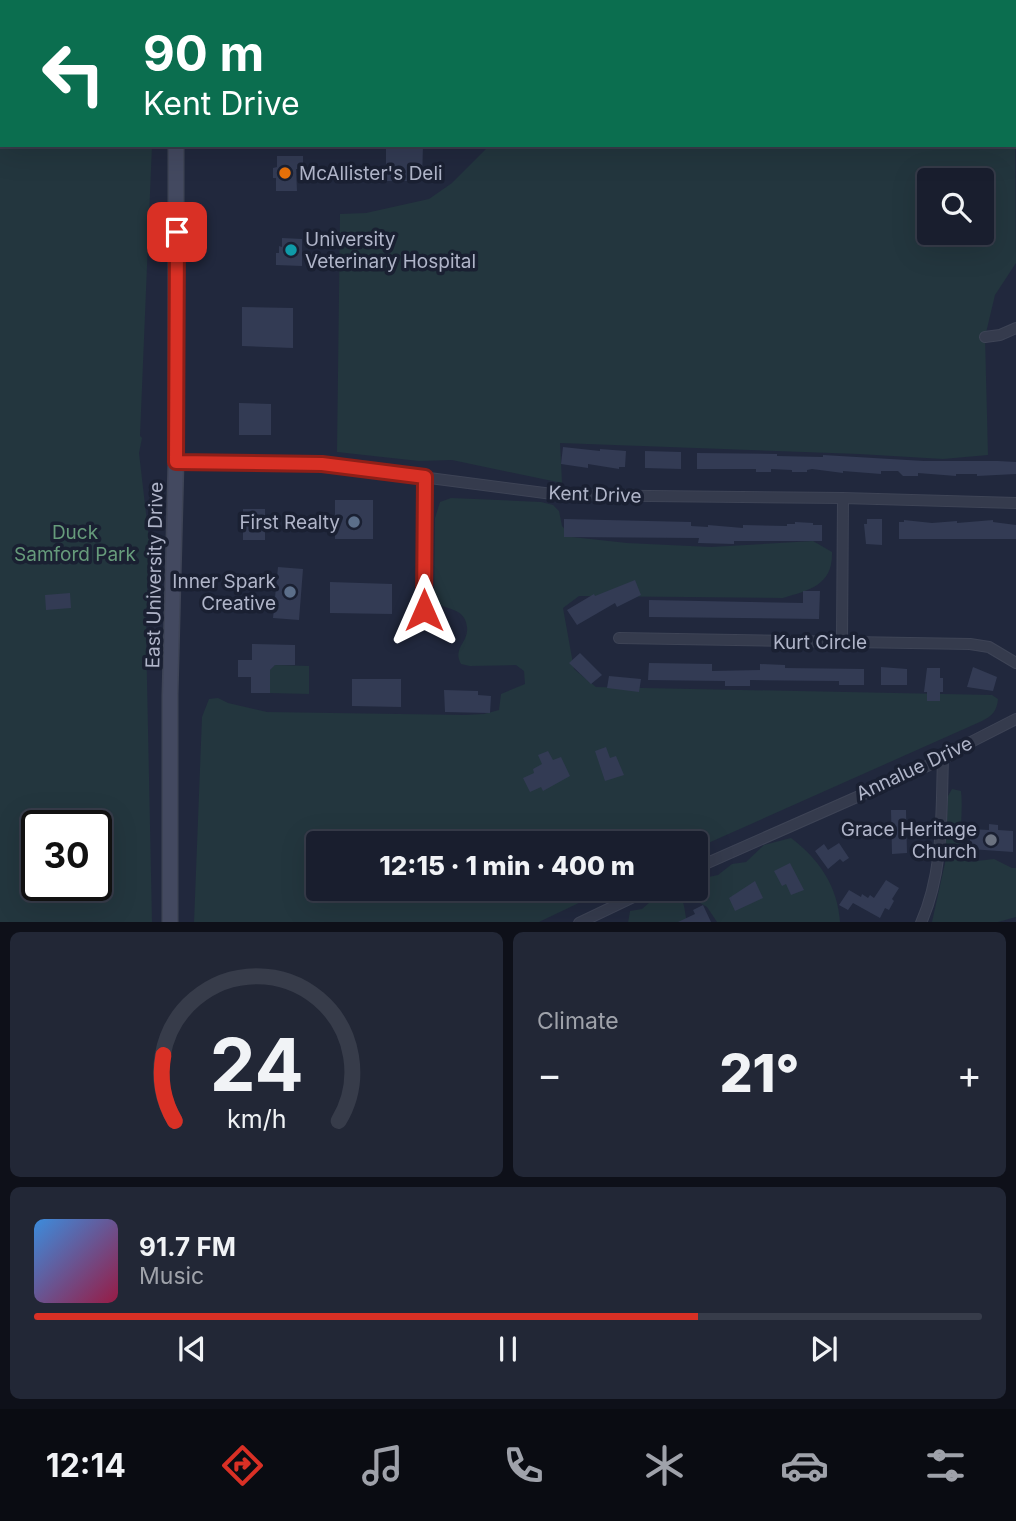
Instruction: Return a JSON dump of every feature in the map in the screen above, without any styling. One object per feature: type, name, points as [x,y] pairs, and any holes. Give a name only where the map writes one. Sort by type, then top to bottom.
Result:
[{"type":"main road","name":"East University Drive","points":[[170,922],[170,695],[176,462],[176,147]]},
{"type":"street","points":[[985,337],[1000,335],[1016,328]]},
{"type":"street","name":"Kent Drive","points":[[176,462],[322,464],[560,495],[1016,502]]},
{"type":"street","points":[[425,477],[424,610],[439,630]]},
{"type":"street","points":[[842,641],[843,498]]},
{"type":"street","name":"Kurt Circle","points":[[620,638],[970,644],[989,647],[1016,663]]},
{"type":"street","name":"Annalue Drive","points":[[708,863],[943,759],[1016,719]]},
{"type":"street","points":[[920,922],[936,876],[943,759]]},
{"type":"street","points":[[579,922],[624,901]]},
{"type":"green space","name":"Duck Samford Park","points":[[0,147],[152,147],[142,438],[139,453],[149,539],[146,632],[152,922],[0,922]]},
{"type":"green space","points":[[488,147],[1015,147],[1016,263],[995,295],[985,337],[988,455],[943,459],[560,443],[562,483],[452,460],[419,461],[337,452],[340,214],[366,213],[429,199],[452,183]]},
{"type":"green space","points":[[451,498],[541,502],[553,505],[559,511],[562,526],[572,537],[711,547],[813,541],[832,552],[829,572],[824,579],[811,589],[783,598],[579,596],[563,608],[574,669],[596,687],[992,695],[998,699],[995,710],[982,721],[708,843],[708,831],[306,831],[306,901],[583,901],[539,922],[194,922],[202,717],[209,699],[218,698],[267,712],[465,715],[499,710],[501,694],[525,684],[524,671],[516,665],[461,664],[458,654],[466,637],[466,621],[459,613],[434,601],[435,518],[440,502]]},
{"type":"green space","points":[[275,665],[309,666],[309,694],[270,693],[270,670]]},
{"type":"green space","points":[[952,789],[961,791],[961,837],[968,862],[994,859],[1016,868],[1016,917],[998,922],[932,922],[945,863],[948,796]]},
{"type":"green space","points":[[791,838],[810,855],[831,886],[840,922],[717,922],[707,907],[696,901],[708,901],[708,877],[718,875],[732,864],[746,862],[764,845]]},
{"type":"green space","points":[[651,901],[682,901],[687,922],[628,922],[630,911],[642,909]]},
{"type":"building","points":[[386,147],[423,147],[422,181],[386,181]]},
{"type":"building","name":"McAllister's Deli","points":[[277,156],[303,156],[303,169],[296,169],[297,191],[276,191],[273,168],[277,167]]},
{"type":"building","name":"University Veterinary Hospital","points":[[282,238],[302,239],[302,266],[276,265],[276,253],[279,253],[279,246],[282,247]]},
{"type":"building","points":[[242,307],[293,308],[293,348],[242,346]]},
{"type":"building","points":[[239,403],[271,404],[271,435],[239,435]]},
{"type":"building","points":[[563,447],[626,451],[625,467],[619,469],[588,464],[588,468],[561,464]]},
{"type":"building","points":[[645,451],[681,452],[681,469],[645,468]]},
{"type":"building","points":[[697,453],[1016,462],[1016,474],[956,476],[918,473],[918,476],[903,476],[898,471],[881,471],[881,474],[812,469],[807,472],[771,469],[771,472],[756,472],[756,469],[697,469]]},
{"type":"building","name":"First Realty","points":[[335,500],[373,500],[373,539],[335,539]]},
{"type":"building","points":[[243,509],[265,509],[265,540],[243,540]]},
{"type":"building","points":[[564,519],[691,522],[691,526],[743,528],[743,525],[787,526],[795,522],[813,523],[822,525],[822,541],[734,541],[734,544],[698,543],[699,538],[564,537]]},
{"type":"building","points":[[867,519],[882,519],[882,545],[866,544],[864,524],[867,524]]},
{"type":"building","points":[[993,520],[1016,525],[1016,539],[899,539],[899,522],[957,523]]},
{"type":"building","points":[[278,567],[303,569],[299,620],[273,618]]},
{"type":"building","points":[[635,580],[641,595],[617,607],[615,603],[577,625],[567,610],[594,594],[595,596]]},
{"type":"building","points":[[330,582],[392,584],[392,614],[330,613]]},
{"type":"building","points":[[803,591],[820,591],[819,619],[649,617],[649,600],[803,603]]},
{"type":"building","points":[[70,593],[71,608],[46,610],[45,595]]},
{"type":"building","points":[[252,644],[295,645],[295,665],[275,665],[270,670],[270,693],[251,693],[251,677],[238,677],[238,660],[252,660]]},
{"type":"building","points":[[580,653],[602,675],[591,684],[569,663]]},
{"type":"building","points":[[649,663],[712,664],[712,671],[760,670],[760,664],[785,665],[785,668],[864,669],[864,685],[839,685],[839,681],[750,680],[750,686],[725,686],[725,681],[648,680]]},
{"type":"building","points":[[881,667],[907,669],[907,685],[881,685]]},
{"type":"building","points":[[973,667],[997,677],[993,691],[967,687]]},
{"type":"building","points":[[927,668],[940,668],[943,692],[940,692],[940,701],[927,701],[927,692],[924,692]]},
{"type":"building","points":[[609,676],[641,679],[639,692],[607,688]]},
{"type":"building","points":[[352,679],[401,679],[401,707],[352,706]]},
{"type":"building","points":[[444,690],[478,691],[478,695],[491,696],[490,713],[445,712]]},
{"type":"building","points":[[606,747],[610,758],[616,756],[624,775],[605,781],[595,751]]},
{"type":"building","points":[[548,751],[553,760],[561,757],[570,776],[543,791],[541,787],[530,792],[523,778],[534,773],[533,769],[542,764],[538,755]]},
{"type":"building","points":[[891,810],[906,810],[907,853],[892,854]]},
{"type":"building","name":"Grace Heritage Church","points":[[989,824],[998,825],[998,830],[1013,831],[1013,852],[970,849],[970,829],[989,830]]},
{"type":"building","points":[[839,843],[849,858],[843,862],[840,859],[828,869],[815,851],[824,844],[828,850]]},
{"type":"building","points":[[790,863],[804,890],[791,895],[786,884],[782,886],[774,871]]},
{"type":"building","points":[[886,880],[899,888],[889,910],[885,908],[880,918],[853,903],[848,910],[839,905],[849,890],[861,897],[862,894],[874,898]]},
{"type":"building","points":[[755,881],[763,898],[735,911],[729,898]]},
{"type":"building","points":[[703,905],[711,922],[678,922],[695,914],[693,910]]},
{"type":"place","name":"McAllister's Deli","points":[[285,173]]},
{"type":"place","name":"University Veterinary Hospital","points":[[291,250]]},
{"type":"place","name":"First Realty","points":[[354,522]]},
{"type":"place","name":"Inner Spark Creative","points":[[290,592]]},
{"type":"place","name":"Grace Heritage Church","points":[[991,840]]},
{"type":"route","points":[[177,232],[176,462],[322,464],[425,477],[424,610]]}]
